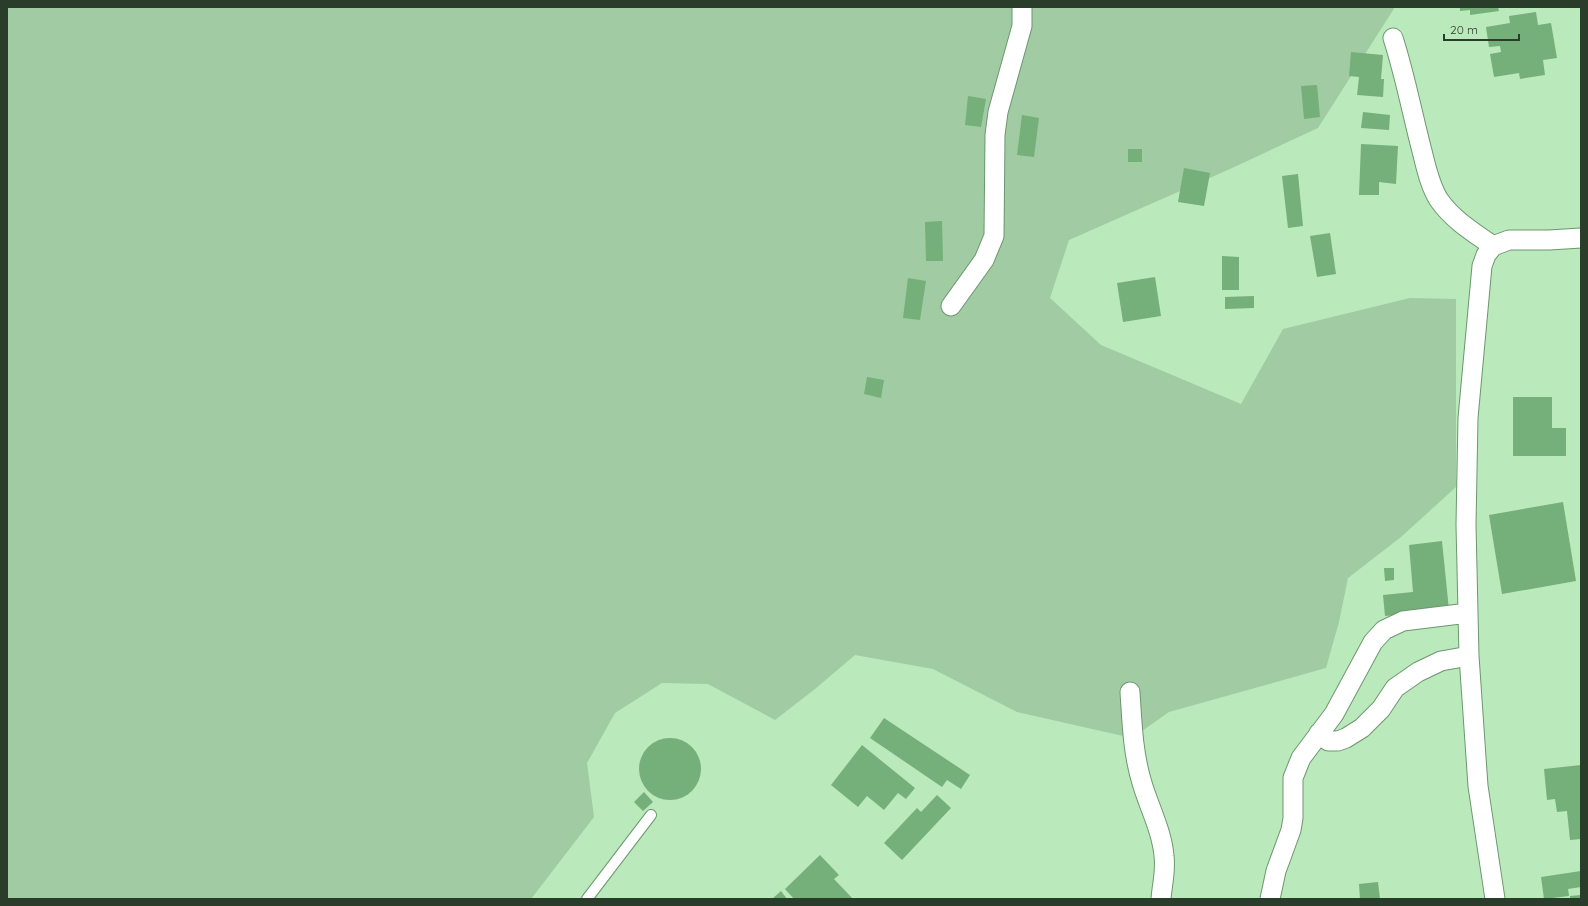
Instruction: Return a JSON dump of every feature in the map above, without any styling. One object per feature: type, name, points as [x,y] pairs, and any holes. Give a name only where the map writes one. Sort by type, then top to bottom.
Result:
[{"type":"street","points":[[951,306],[984,260],[994,236],[995,135],[998,112],[1022,26],[1022,7]]},
{"type":"street","points":[[1393,38],[1401,61],[1409,103],[1427,171],[1438,199],[1465,227],[1493,246]]},
{"type":"street","points":[[1495,899],[1478,786],[1469,656],[1466,525],[1468,418],[1482,266],[1486,256],[1493,246],[1509,240],[1581,238]]},
{"type":"street","points":[[1270,899],[1276,871],[1291,830],[1293,818],[1293,778],[1301,758],[1334,714],[1373,642],[1384,630],[1403,621],[1468,613]]},
{"type":"street","points":[[1319,733],[1328,741],[1338,741],[1346,738],[1362,728],[1381,709],[1395,688],[1418,672],[1441,660],[1469,656]]},
{"type":"street","points":[[1130,692],[1135,751],[1142,783],[1164,850],[1165,868],[1160,899]]},
{"type":"lane","points":[[587,899],[651,815]]},
{"type":"green space","points":[[7,7],[1395,7],[1318,128],[1230,169],[1069,240],[1050,298],[1101,345],[1241,404],[1283,329],[1410,298],[1456,299],[1456,487],[1401,537],[1348,578],[1339,622],[1326,668],[1169,712],[1132,738],[1017,712],[933,669],[855,655],[775,720],[708,684],[662,683],[615,713],[587,763],[594,817],[531,899],[7,899]]},
{"type":"building","points":[[1460,7],[1498,7],[1499,11],[1470,15],[1470,10],[1460,11]]},
{"type":"building","points":[[1536,12],[1538,25],[1551,23],[1557,58],[1543,60],[1545,75],[1520,79],[1519,73],[1494,77],[1490,54],[1501,52],[1500,46],[1489,47],[1486,27],[1510,23],[1509,16]]},
{"type":"building","points":[[1351,52],[1383,55],[1381,79],[1384,79],[1383,97],[1357,95],[1359,77],[1349,76]]},
{"type":"building","points":[[1317,85],[1320,117],[1304,119],[1301,86]]},
{"type":"building","points":[[968,96],[986,99],[981,127],[965,125]]},
{"type":"building","points":[[1363,112],[1390,115],[1389,130],[1361,128]]},
{"type":"building","points":[[1022,115],[1039,118],[1034,157],[1017,155]]},
{"type":"building","points":[[1361,144],[1398,146],[1396,184],[1379,182],[1379,195],[1359,195]]},
{"type":"building","points":[[1128,149],[1142,149],[1142,162],[1128,162]]},
{"type":"building","points":[[1184,168],[1210,173],[1204,206],[1178,202]]},
{"type":"building","points":[[1298,174],[1303,226],[1288,228],[1282,176]]},
{"type":"building","points":[[942,221],[943,261],[926,261],[925,222]]},
{"type":"building","points":[[1330,233],[1336,274],[1317,277],[1310,236]]},
{"type":"building","points":[[1222,256],[1239,257],[1239,290],[1222,290]]},
{"type":"building","points":[[1155,277],[1161,316],[1123,322],[1117,283]]},
{"type":"building","points":[[908,278],[926,281],[920,320],[903,318]]},
{"type":"building","points":[[1254,296],[1254,308],[1225,309],[1225,297]]},
{"type":"building","points":[[867,377],[884,380],[881,398],[864,394]]},
{"type":"building","points":[[1513,397],[1552,397],[1552,428],[1566,428],[1566,456],[1513,456]]},
{"type":"building","points":[[1563,502],[1576,581],[1502,594],[1489,515]]},
{"type":"building","points":[[1442,541],[1449,610],[1385,616],[1383,595],[1413,592],[1409,545]]},
{"type":"building","points":[[1384,568],[1394,568],[1394,580],[1385,581]]},
{"type":"building","points":[[884,718],[970,775],[961,789],[947,780],[942,787],[870,738]]},
{"type":"building","points":[[670,738],[682,740],[692,747],[699,757],[701,769],[699,781],[692,791],[682,798],[670,800],[658,798],[648,791],[641,781],[639,769],[641,757],[648,747],[658,740]]},
{"type":"building","points":[[862,745],[915,788],[906,799],[898,793],[884,810],[867,796],[858,807],[831,785]]},
{"type":"building","points":[[1581,765],[1581,839],[1570,840],[1567,811],[1557,812],[1555,799],[1547,800],[1544,769]]},
{"type":"building","points":[[644,792],[653,802],[643,811],[634,802]]},
{"type":"building","points":[[937,795],[951,808],[902,860],[884,843],[917,808],[921,812]]},
{"type":"building","points":[[820,855],[839,875],[834,879],[853,899],[794,899],[785,889]]},
{"type":"building","points":[[1581,871],[1581,887],[1568,889],[1569,896],[1544,899],[1541,877]]},
{"type":"building","points":[[1378,882],[1380,899],[1360,899],[1359,884]]},
{"type":"building","points":[[781,891],[787,899],[772,899]]},
{"type":"building","points":[[1581,895],[1581,899],[1570,899],[1570,896]]}]
